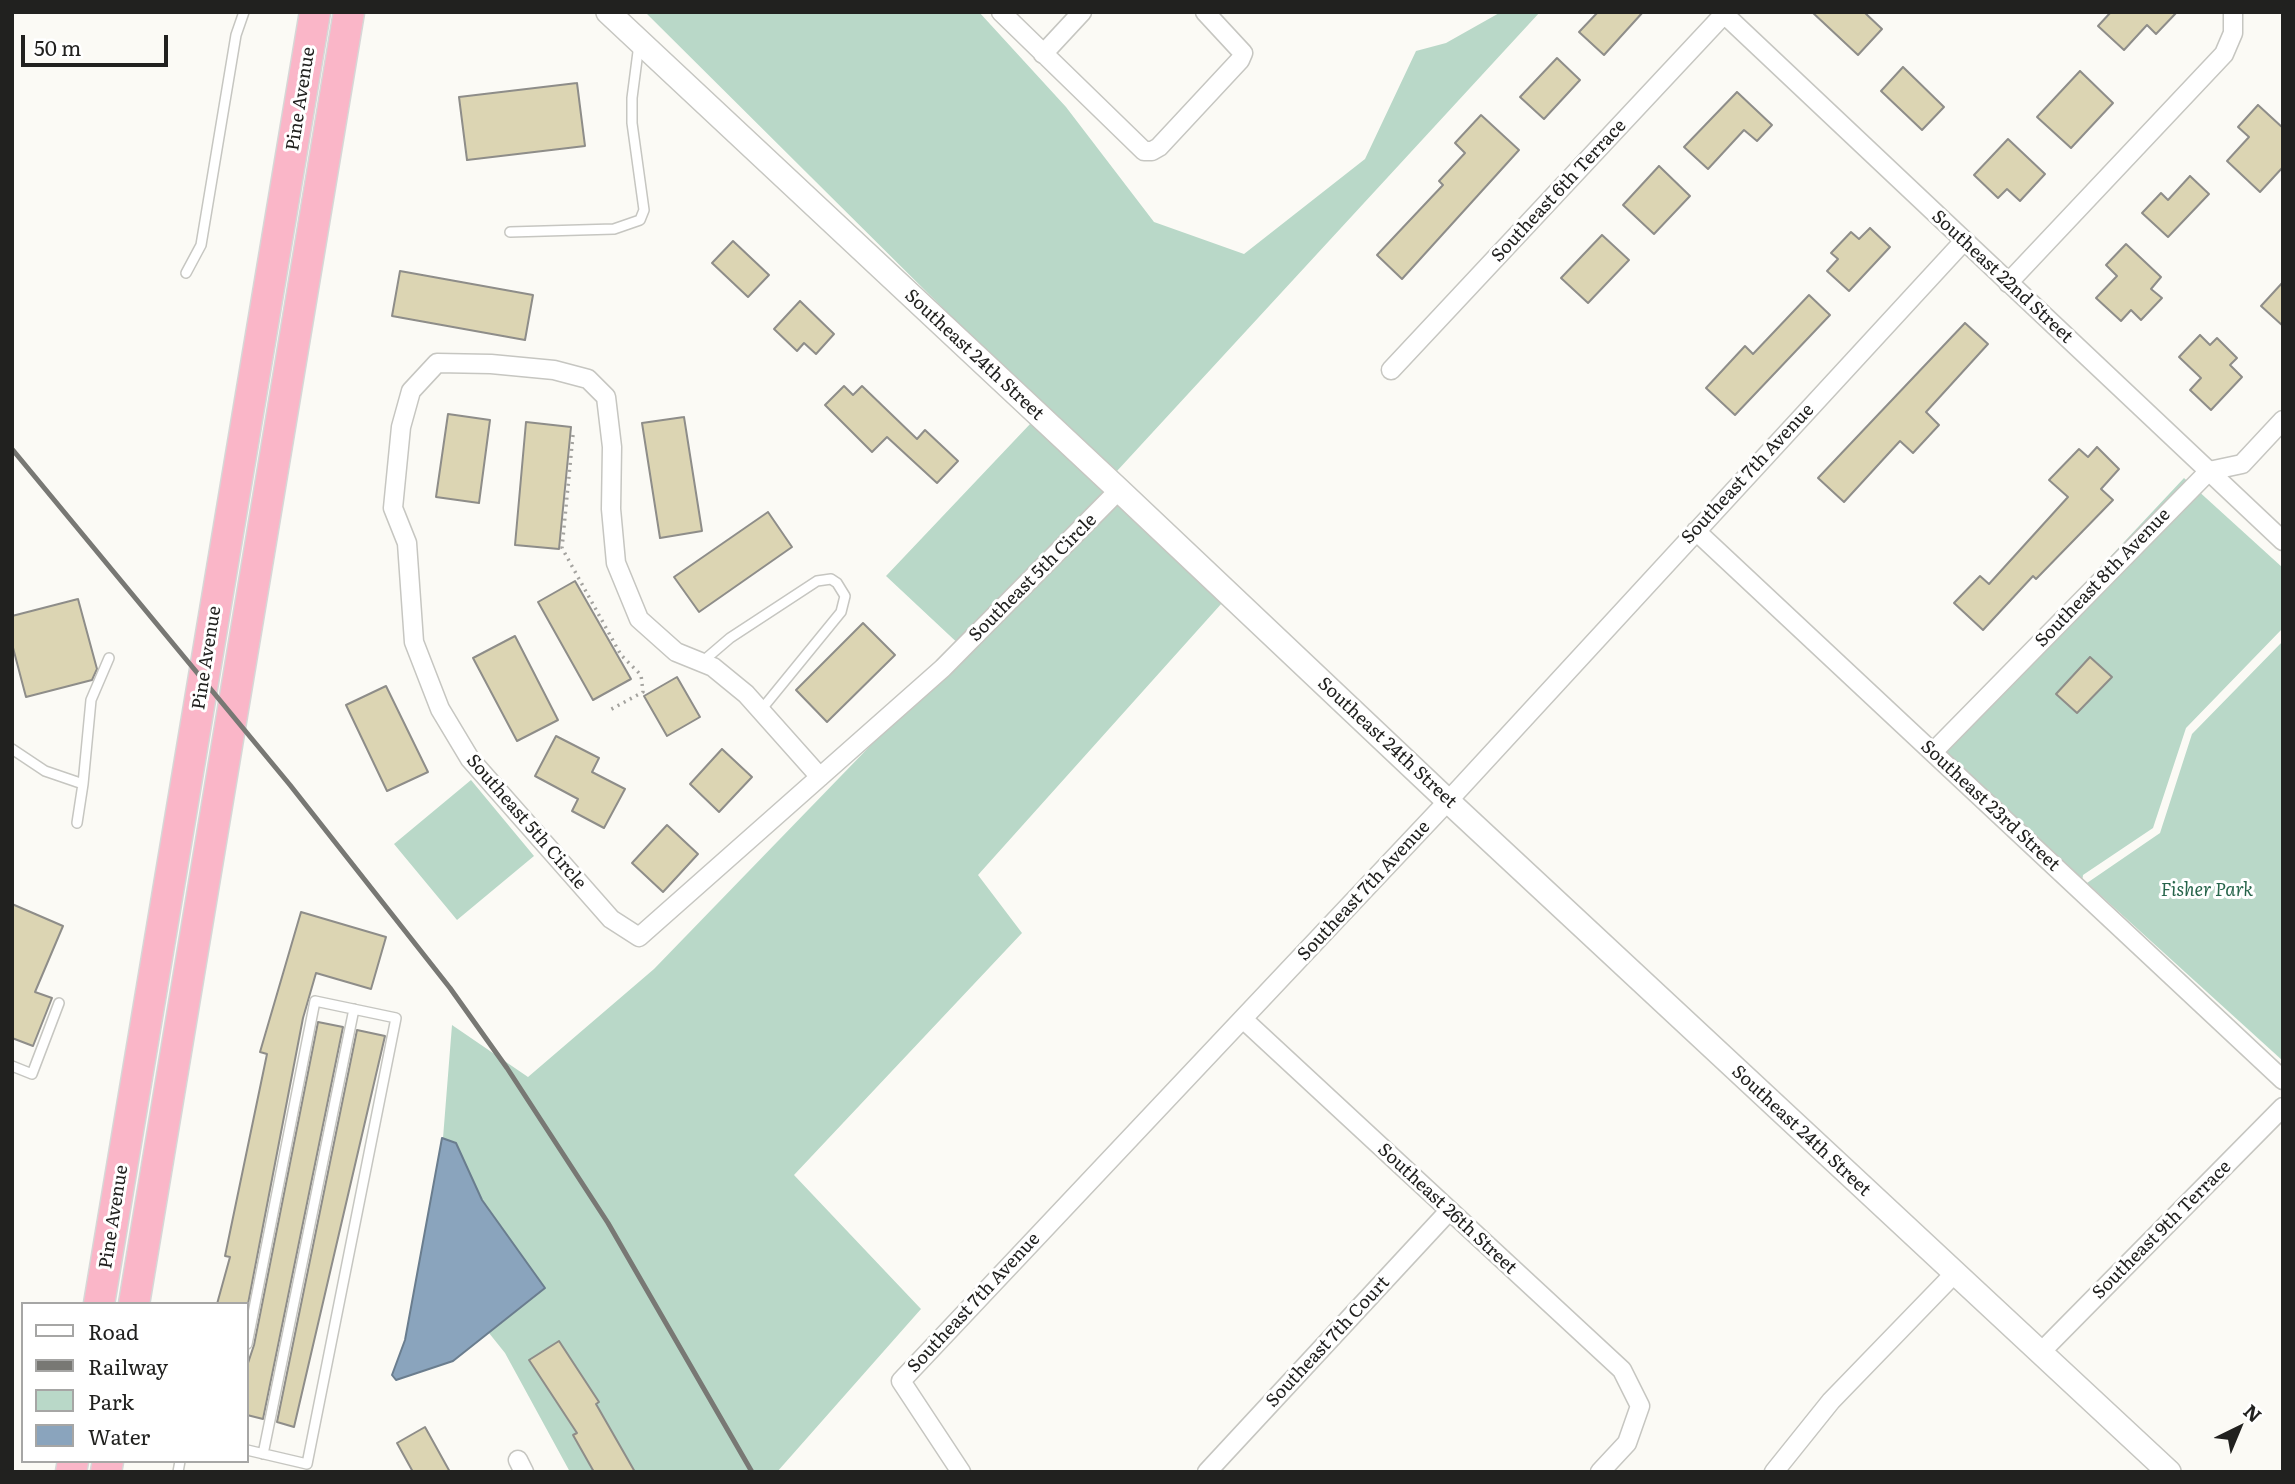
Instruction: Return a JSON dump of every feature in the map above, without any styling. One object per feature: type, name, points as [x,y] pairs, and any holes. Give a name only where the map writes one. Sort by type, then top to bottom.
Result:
[{"type":"highway","name":"Pine Avenue","points":[[99,1302],[315,12]]},
{"type":"highway","name":"Pine Avenue","points":[[134,1302],[349,12]]},
{"type":"street","name":"Southeast 24th Street","points":[[608,12],[1119,489],[1448,802],[2169,1472]]},
{"type":"street","points":[[1001,12],[1144,151],[1159,147],[1240,60],[1243,52],[1205,12]]},
{"type":"street","points":[[1043,54],[1083,12]]},
{"type":"street","points":[[2008,283],[2224,54],[2233,33],[2233,12]]},
{"type":"street","name":"Southeast 22nd Street","points":[[1724,13],[1963,242],[2283,541]]},
{"type":"street","name":"Southeast 6th Terrace","points":[[1391,370],[1724,13]]},
{"type":"street","name":"Southeast 7th Avenue","points":[[961,1472],[901,1381],[1448,802],[1963,242]]},
{"type":"street","name":"Southeast 5th Circle","points":[[820,777],[746,694],[713,667],[676,652],[639,619],[616,563],[611,509],[612,447],[606,397],[588,379],[554,370],[491,364],[437,363],[411,391],[401,427],[393,508],[407,543],[414,642],[440,709],[470,759],[611,919],[639,937],[820,777],[943,668],[1119,489]]},
{"type":"street","points":[[2209,471],[2242,464],[2283,421]]},
{"type":"street","name":"Southeast 8th Avenue","points":[[1933,752],[2209,471]]},
{"type":"street","name":"Southeast 23rd Street","points":[[1696,531],[2283,1080]]},
{"type":"street","name":"Southeast 26th Street","points":[[1243,1019],[1622,1370],[1640,1406],[1627,1443],[1600,1472]]},
{"type":"street","name":"Southeast 9th Terrace","points":[[2041,1352],[2283,1107]]},
{"type":"street","name":"Southeast 7th Court","points":[[1207,1472],[1450,1212]]},
{"type":"street","points":[[1774,1472],[1831,1401],[1954,1274]]},
{"type":"lane","points":[[186,273],[201,245],[236,35],[244,12]]},
{"type":"lane","points":[[510,233],[614,229],[640,220],[644,210],[632,123],[632,98],[640,43]]},
{"type":"lane","points":[[702,662],[730,638],[817,581],[831,579],[837,583],[845,596],[841,612],[761,710]]},
{"type":"lane","points":[[76,823],[83,784],[91,699],[109,658]]},
{"type":"lane","points":[[12,749],[45,771],[83,784]]},
{"type":"lane","points":[[248,1339],[315,1001],[396,1018],[307,1464],[248,1450]]},
{"type":"lane","points":[[12,1066],[32,1074],[59,1003]]},
{"type":"lane","points":[[262,1454],[354,1009]]},
{"type":"path","points":[[572,435],[562,548],[621,655],[641,675],[643,692],[608,711]]},
{"type":"green space","points":[[645,12],[979,12],[1066,107],[1154,222],[1244,254],[1365,159],[1416,51],[1446,43],[1501,12],[1540,12],[1117,471],[976,341]]},
{"type":"green space","points":[[1031,423],[1222,603],[978,875],[1022,933],[794,1175],[921,1309],[777,1472],[570,1472],[505,1353],[489,1333],[544,1288],[482,1200],[456,1143],[443,1138],[452,1025],[528,1077],[654,969],[964,649],[886,576]]},
{"type":"green space","points":[[2184,478],[2283,568],[2283,628],[2186,728],[2153,828],[2083,875],[2081,890],[1930,749]]},
{"type":"green space","name":"Fisher Park","points":[[2283,641],[2283,1061],[2087,883],[2160,833],[2192,734]]},
{"type":"green space","points":[[471,780],[534,856],[457,920],[394,844]]},
{"type":"water","points":[[442,1138],[456,1143],[482,1200],[545,1288],[453,1361],[396,1380],[392,1375],[405,1340]]},
{"type":"building","points":[[1598,12],[1643,12],[1604,55],[1579,32]]},
{"type":"building","points":[[1812,12],[1864,12],[1882,29],[1858,55]]},
{"type":"building","points":[[2111,12],[2177,12],[2156,34],[2147,25],[2124,50],[2098,26]]},
{"type":"building","points":[[1557,58],[1580,80],[1544,119],[1520,97]]},
{"type":"building","points":[[1903,67],[1944,107],[1922,130],[1881,91]]},
{"type":"building","points":[[2080,71],[2113,103],[2071,148],[2037,117]]},
{"type":"building","points":[[577,83],[585,146],[467,160],[459,97]]},
{"type":"building","points":[[1737,92],[1772,125],[1757,141],[1744,130],[1708,169],[1684,147]]},
{"type":"building","points":[[2258,105],[2283,128],[2283,167],[2260,192],[2227,161],[2249,137],[2238,127]]},
{"type":"building","points":[[1481,115],[1519,150],[1402,279],[1377,255],[1443,185],[1439,181],[1465,153],[1455,143]]},
{"type":"building","points":[[2008,139],[2045,174],[2020,201],[2007,189],[1998,198],[1974,175]]},
{"type":"building","points":[[1659,166],[1690,196],[1654,234],[1623,205]]},
{"type":"building","points":[[2190,176],[2209,194],[2168,237],[2142,213],[2161,193],[2168,200]]},
{"type":"building","points":[[1870,228],[1890,247],[1849,291],[1827,271],[1838,259],[1831,253],[1851,232],[1859,239]]},
{"type":"building","points":[[1602,235],[1629,260],[1588,303],[1561,278]]},
{"type":"building","points":[[733,241],[769,275],[748,297],[712,263]]},
{"type":"building","points":[[2126,244],[2161,277],[2151,289],[2162,298],[2141,320],[2131,310],[2121,321],[2096,298],[2117,276],[2106,265]]},
{"type":"building","points":[[400,271],[533,295],[525,340],[392,316]]},
{"type":"building","points":[[2283,282],[2283,326],[2261,306]]},
{"type":"building","points":[[1809,295],[1830,315],[1735,415],[1706,388],[1745,346],[1753,354]]},
{"type":"building","points":[[800,301],[834,334],[816,354],[804,343],[797,351],[774,329]]},
{"type":"building","points":[[1965,323],[1988,344],[1926,412],[1939,425],[1913,453],[1900,441],[1844,502],[1818,478]]},
{"type":"building","points":[[2200,335],[2210,345],[2217,338],[2237,358],[2230,365],[2242,377],[2211,410],[2190,390],[2201,378],[2179,357]]},
{"type":"building","points":[[844,386],[853,395],[862,386],[917,439],[925,430],[958,461],[937,483],[887,437],[872,452],[825,405]]},
{"type":"building","points":[[448,414],[490,420],[479,503],[436,497]]},
{"type":"building","points":[[684,417],[702,531],[660,538],[642,423]]},
{"type":"building","points":[[526,422],[571,427],[559,549],[515,545]]},
{"type":"building","points":[[2097,447],[2119,469],[2101,489],[2113,500],[2036,579],[2033,576],[1983,630],[1954,603],[1980,576],[1989,584],[2068,497],[2049,480],[2079,449],[2088,457]]},
{"type":"building","points":[[768,512],[792,547],[699,612],[674,577]]},
{"type":"building","points":[[575,581],[631,679],[593,700],[538,602]]},
{"type":"building","points":[[78,599],[97,669],[92,680],[26,697],[12,644],[12,616]]},
{"type":"building","points":[[863,623],[895,655],[827,722],[796,690]]},
{"type":"building","points":[[515,636],[558,720],[517,741],[473,658]]},
{"type":"building","points":[[2090,657],[2112,677],[2077,713],[2056,694]]},
{"type":"building","points":[[677,677],[700,717],[667,736],[644,696]]},
{"type":"building","points":[[386,686],[428,772],[387,791],[346,705]]},
{"type":"building","points":[[556,736],[599,758],[592,772],[625,789],[604,828],[572,811],[578,799],[535,776]]},
{"type":"building","points":[[722,749],[752,777],[719,812],[690,784]]},
{"type":"building","points":[[667,825],[698,854],[663,892],[632,863]]},
{"type":"building","points":[[12,904],[63,926],[35,992],[52,998],[33,1046],[12,1038]]},
{"type":"building","points":[[301,912],[386,937],[371,989],[316,973],[303,1018],[248,1304],[218,1302],[230,1257],[225,1256],[267,1054],[260,1052]]},
{"type":"building","points":[[318,1022],[343,1027],[263,1419],[248,1415],[248,1363],[254,1345]]},
{"type":"building","points":[[357,1030],[385,1036],[294,1427],[277,1422]]},
{"type":"building","points":[[559,1341],[599,1402],[596,1404],[635,1472],[594,1472],[573,1435],[577,1433],[529,1360]]},
{"type":"building","points":[[425,1427],[450,1472],[413,1472],[397,1443]]},
{"type":"railway","points":[[12,449],[290,785],[450,988],[507,1068],[608,1223],[752,1472]]}]
